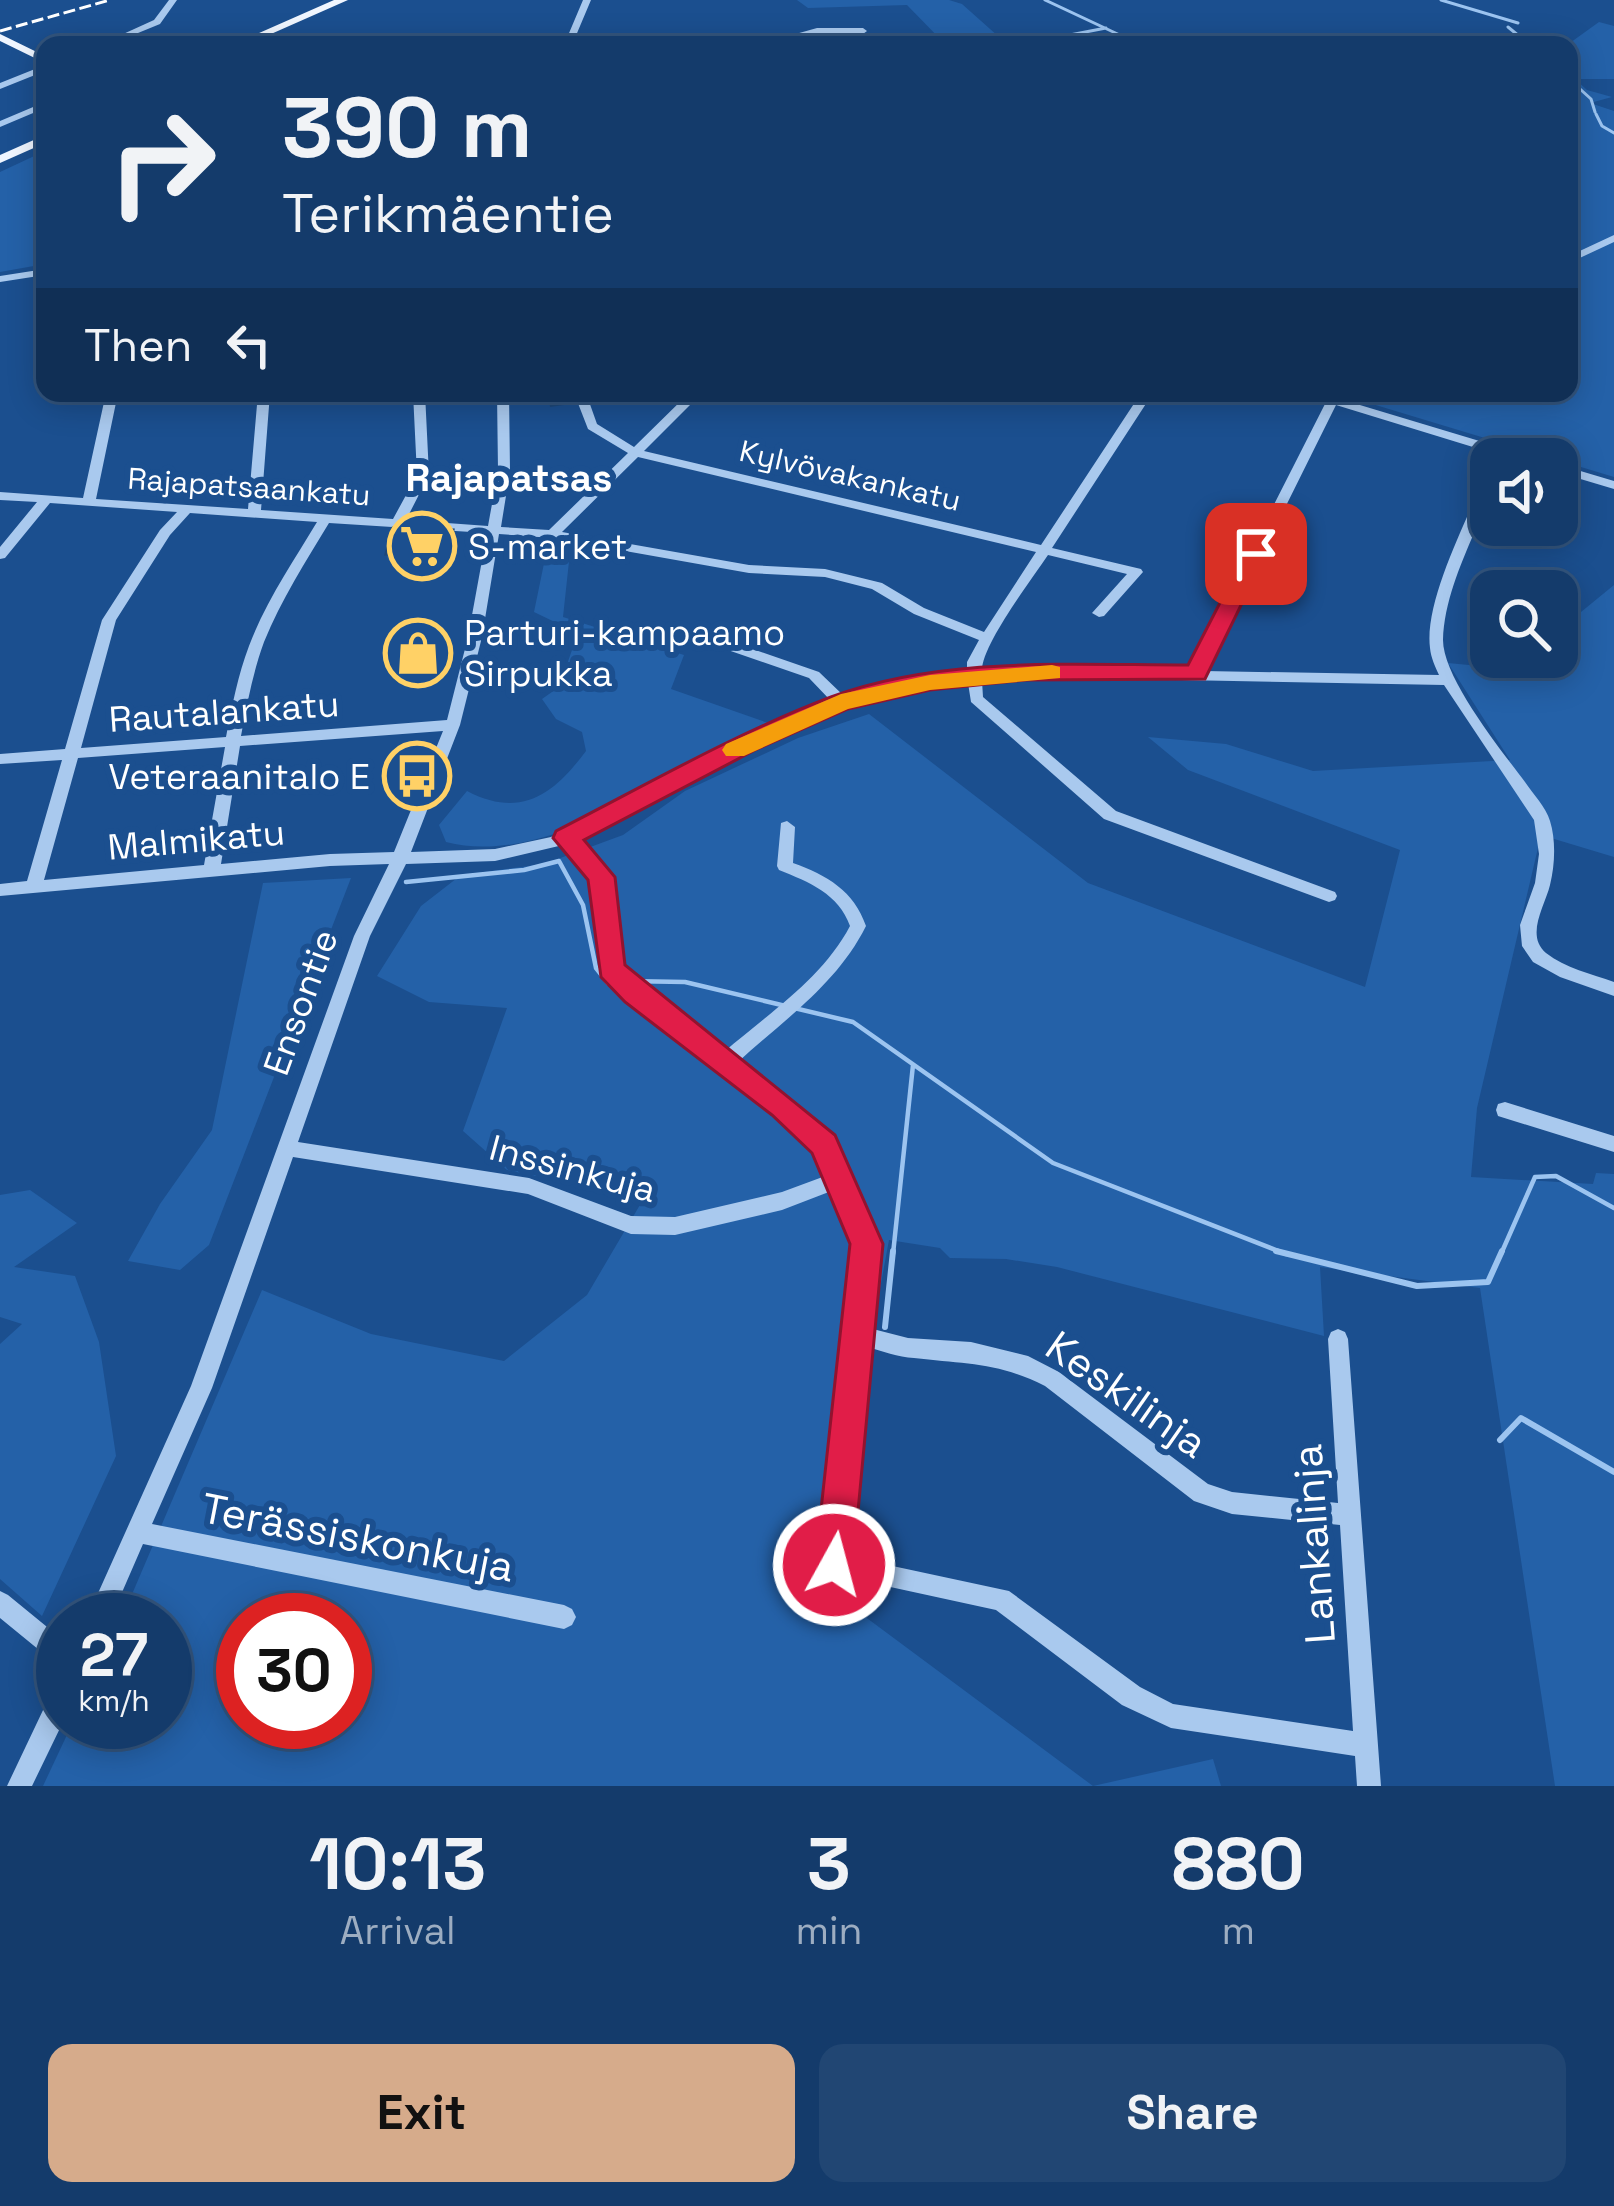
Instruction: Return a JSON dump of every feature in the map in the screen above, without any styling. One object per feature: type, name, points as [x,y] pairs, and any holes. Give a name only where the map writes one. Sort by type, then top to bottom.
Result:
[{"type":"main road","points":[[259,36],[343,0]]},
{"type":"main road","points":[[4,39],[36,59]]},
{"type":"main road","points":[[0,159],[36,143]]},
{"type":"street","points":[[125,36],[157,22],[173,0]]},
{"type":"street","points":[[572,36],[587,0]]},
{"type":"street","points":[[810,36],[829,30],[863,32]]},
{"type":"street","points":[[130,34],[139,36]]},
{"type":"street","points":[[0,86],[36,68]]},
{"type":"street","points":[[0,124],[36,110]]},
{"type":"street","points":[[1578,256],[1614,238]]},
{"type":"street","points":[[0,279],[36,273]]},
{"type":"street","points":[[89,502],[110,402]]},
{"type":"street","points":[[254,514],[263,402]]},
{"type":"street","points":[[397,524],[423,475],[419,402]]},
{"type":"street","name":"Ensontie","points":[[110,1593],[201,1388],[362,936],[399,861],[453,725],[494,531],[507,442],[504,402]]},
{"type":"street","name":"Kylvövakankatu","points":[[583,402],[592,426],[636,453],[1136,572],[1099,613]]},
{"type":"street","points":[[552,534],[687,402]]},
{"type":"street","points":[[1142,402],[987,638],[972,677],[976,699],[1110,815],[1329,896]]},
{"type":"street","points":[[1196,673],[1331,402]]},
{"type":"street","points":[[1338,402],[1470,445]]},
{"type":"street","points":[[1578,474],[1614,485]]},
{"type":"street","name":"Rajapatsaankatu","points":[[0,496],[552,534],[749,569],[855,578],[987,638]]},
{"type":"street","points":[[0,555],[46,500]]},
{"type":"street","points":[[34,887],[109,620],[165,533],[186,510]]},
{"type":"street","points":[[211,872],[225,819],[249,664],[262,631],[324,520]]},
{"type":"street","points":[[1470,532],[1445,599],[1436,646],[1446,680],[1542,819],[1549,844],[1525,939],[1529,952],[1564,974],[1614,989]]},
{"type":"street","points":[[727,645],[814,675],[841,702]]},
{"type":"street","name":"Malmikatu","points":[[0,890],[330,860],[495,855],[566,838],[746,744],[841,702],[972,677],[1026,672],[1196,673],[1446,680]]},
{"type":"street","name":"Rautalankatu","points":[[0,759],[453,725]]},
{"type":"street","points":[[725,1062],[821,977],[848,947],[858,926],[849,905],[832,890],[785,866],[787,827]]},
{"type":"street","points":[[566,838],[601,877],[611,969],[635,994],[824,1145],[867,1244],[834,1565],[1001,1599],[1131,1696],[1171,1716],[1365,1744]]},
{"type":"street","points":[[1505,1110],[1614,1144]]},
{"type":"street","name":"Inssinkuja","points":[[285,1148],[529,1186],[632,1225],[675,1226],[782,1202],[840,1179]]},
{"type":"street","name":"Keskilinja","points":[[860,1335],[908,1348],[971,1352],[1021,1363],[1052,1379],[1202,1493],[1232,1503],[1349,1515]]},
{"type":"street","name":"Lankalinja","points":[[1338,1339],[1370,1786]]},
{"type":"street","name":"Terässiskonkuja","points":[[138,1532],[564,1617]]},
{"type":"street","points":[[0,1603],[36,1633]]},
{"type":"street","points":[[19,1786],[37,1749]]},
{"type":"shaded area","points":[[797,0],[949,0],[962,4],[998,36],[937,36],[907,5],[808,8]]},
{"type":"shaded area","points":[[1599,22],[1614,26],[1614,79],[1578,79],[1578,37]]},
{"type":"shaded area","points":[[1578,82],[1587,90],[1612,97],[1590,103],[1614,111],[1614,477],[1578,466],[1578,438],[1485,438],[1366,402],[1578,402]]},
{"type":"shaded area","points":[[36,155],[36,266],[0,272],[0,172]]},
{"type":"shaded area","points":[[571,543],[563,617],[684,655],[671,689],[768,723],[655,789],[570,829],[527,842],[485,847],[446,842],[439,825],[467,791],[504,803],[534,798],[561,780],[586,751],[582,732],[556,719],[542,699],[559,687],[572,650],[563,626],[534,612],[548,544]]},
{"type":"shaded area","points":[[1614,585],[1614,857],[1541,835],[1477,1108],[1471,1177],[1593,1184],[1596,1173],[1614,1174],[1614,1786],[1555,1786],[1480,1288],[1320,1267],[1324,1336],[1057,1267],[1006,1259],[950,1258],[940,1248],[889,1240],[825,1587],[1093,1786],[43,1786],[60,1749],[192,1749],[192,1593],[133,1593],[262,1290],[371,1334],[504,1361],[587,1295],[644,1198],[507,1170],[463,1131],[507,1008],[429,1002],[377,976],[421,906],[461,875],[544,864],[623,835],[685,791],[798,738],[869,714],[1088,883],[1365,987],[1400,850],[1188,770],[1148,737],[1226,744],[1313,771],[1510,760],[1448,663],[1470,665],[1470,678],[1578,678],[1578,614]]},
{"type":"shaded area","points":[[351,878],[209,1245],[180,1270],[128,1261],[160,1204],[212,1130],[263,883]]},
{"type":"shaded area","points":[[30,1190],[77,1223],[14,1267],[75,1276],[99,1342],[116,1456],[53,1593],[36,1593],[36,1611],[0,1579],[0,1344],[22,1324],[0,1317],[0,1195]]},
{"type":"shaded area","points":[[1213,1759],[1221,1786],[1093,1786]]},
{"type":"building","name":"S-market","points":[[393,528],[453,530],[448,556],[441,562],[403,562],[405,554],[386,554]]},
{"type":"waterway","points":[[1045,0],[1105,28]]},
{"type":"waterway","points":[[1441,0],[1518,23]]},
{"type":"waterway","points":[[1508,27],[1519,36]]},
{"type":"waterway","points":[[1065,36],[1105,28]]},
{"type":"waterway","points":[[1105,28],[1122,36]]},
{"type":"waterway","points":[[1578,87],[1591,99],[1595,112]]},
{"type":"waterway","points":[[1596,114],[1602,126],[1614,133]]},
{"type":"waterway","points":[[406,882],[524,870],[559,861],[583,905],[596,968],[608,983],[616,982]]},
{"type":"waterway","points":[[627,981],[685,982],[853,1022],[1053,1163],[1282,1253]]},
{"type":"waterway","points":[[893,1254],[913,1065]]},
{"type":"waterway","points":[[1501,1254],[1535,1177],[1556,1176],[1614,1208]]},
{"type":"waterway","points":[[885,1327],[893,1251]]},
{"type":"waterway","points":[[1276,1251],[1282,1253]]},
{"type":"waterway","points":[[1282,1253],[1417,1286],[1488,1282],[1502,1251]]},
{"type":"waterway","points":[[1500,1440],[1521,1418],[1614,1472]]},
{"type":"railway","points":[[0,31],[110,0]]},
{"type":"slow traffic","points":[[735,750],[841,702],[930,682],[1052,672]]},
{"type":"place","name":"S-market","points":[[422,546]]},
{"type":"place","name":"Parturi-kampaamo Sirpukka","points":[[418,653]]},
{"type":"place","name":"Veteraanitalo E","points":[[417,776]]},
{"type":"district","name":"Rajapatsas","points":[[509,477]]},
{"type":"route","points":[[834,1565],[867,1244],[824,1145],[783,1106],[635,994],[611,969],[601,877],[566,838],[746,744],[841,702],[930,682],[1026,672],[1196,673],[1256,554]]}]
